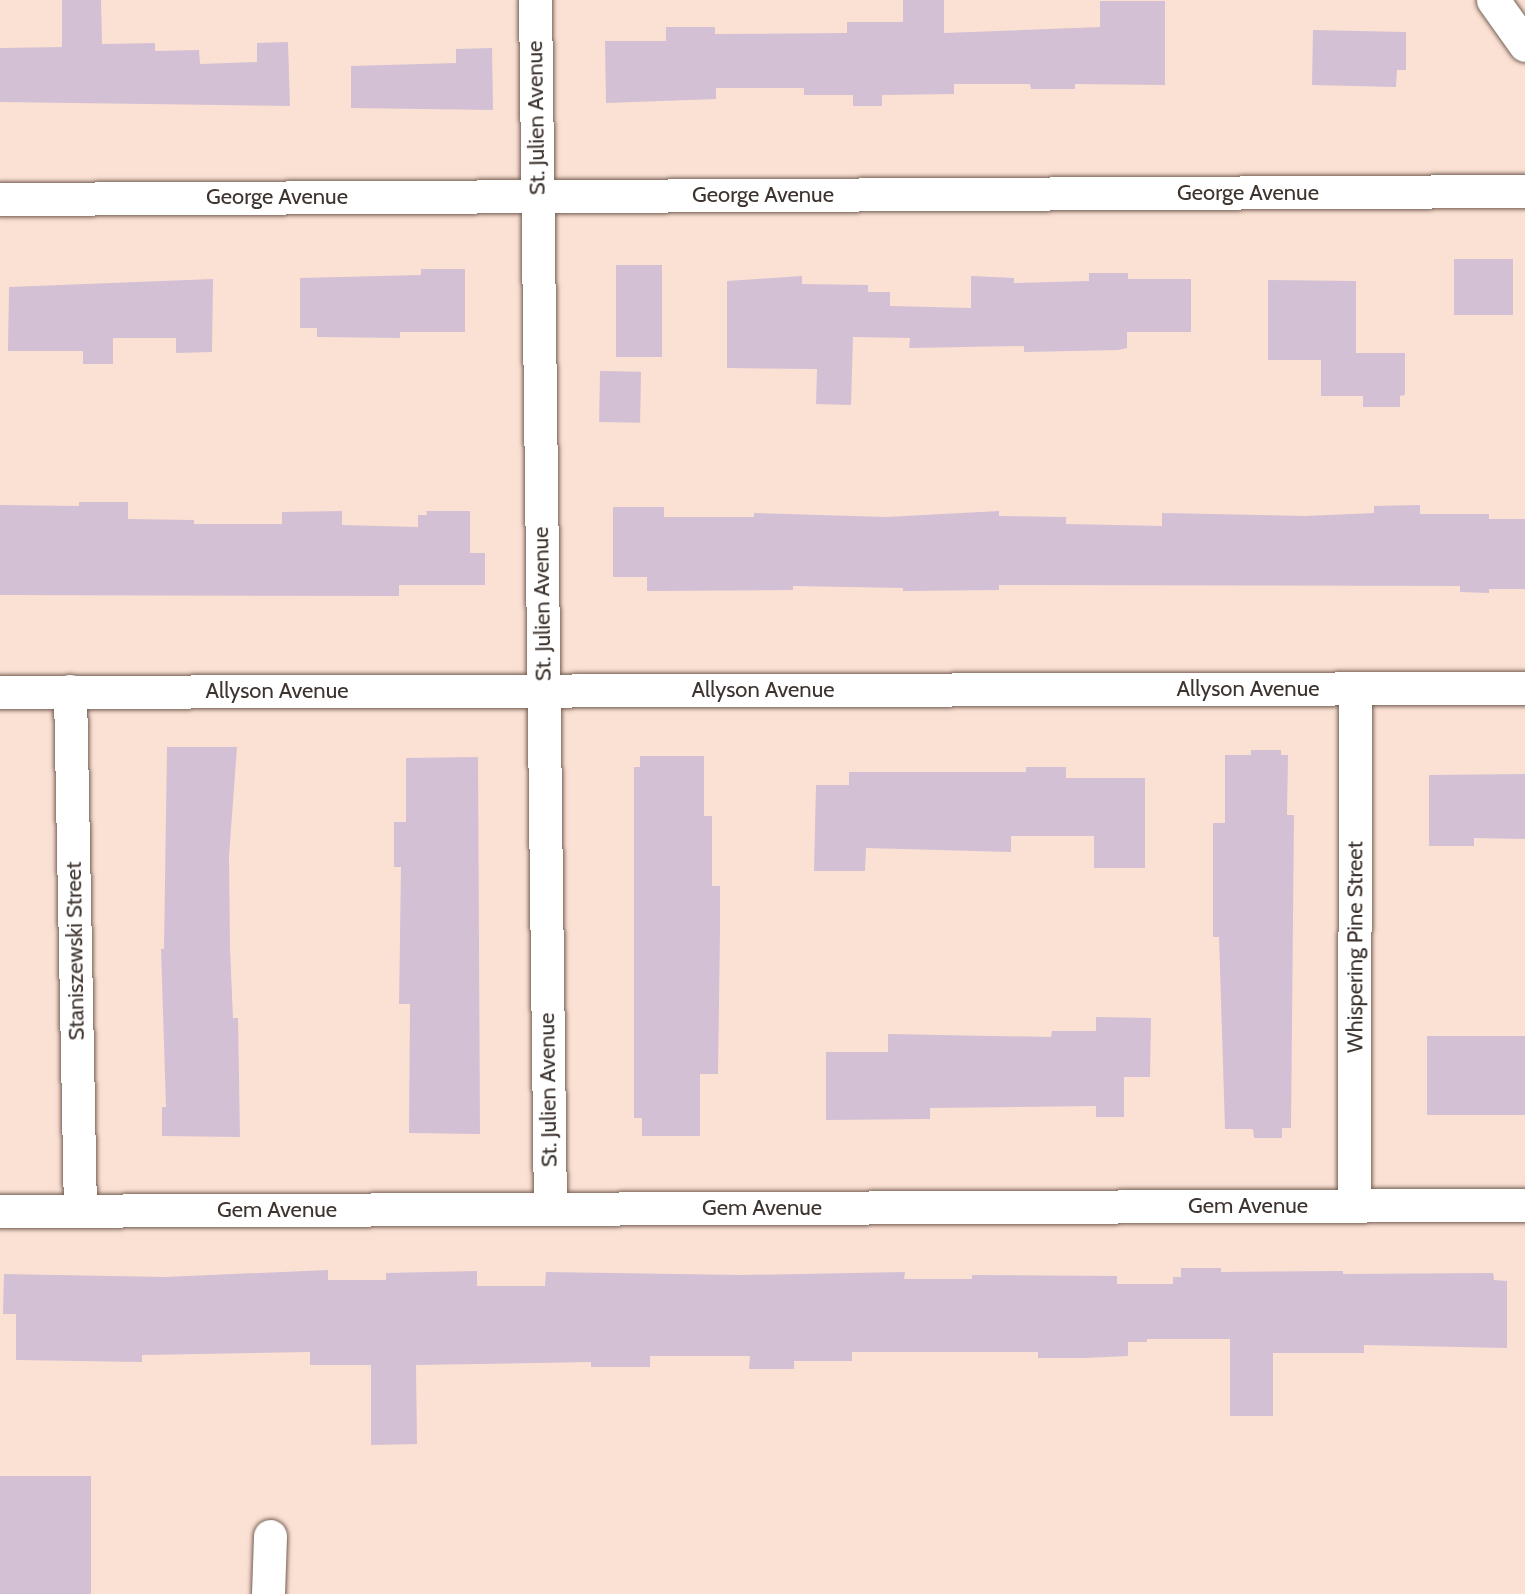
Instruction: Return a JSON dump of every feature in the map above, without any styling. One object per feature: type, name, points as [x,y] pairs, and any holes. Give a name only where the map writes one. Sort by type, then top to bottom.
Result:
[{"type":"street","name":"St. Julien Avenue","points":[[535,0],[550,1209]]},
{"type":"street","points":[[1493,0],[1525,45]]},
{"type":"street","name":"George Avenue","points":[[0,199],[1525,191]]},
{"type":"street","name":"Whispering Pine Street","points":[[1354,1206],[1355,688]]},
{"type":"street","name":"Allyson Avenue","points":[[0,692],[1525,688]]},
{"type":"street","name":"Staniszewski Street","points":[[70,691],[80,1210]]},
{"type":"street","name":"Gem Avenue","points":[[0,1211],[1525,1205]]},
{"type":"street","points":[[268,1594],[270,1536]]},
{"type":"building","points":[[62,0],[101,0],[102,44],[155,43],[155,51],[199,50],[200,64],[257,62],[257,43],[288,42],[290,106],[0,102],[0,48],[62,47]]},
{"type":"building","points":[[903,0],[944,0],[944,33],[1100,27],[1100,1],[1165,1],[1165,85],[1075,84],[1075,89],[1031,89],[1030,84],[954,84],[954,94],[882,95],[882,106],[853,106],[853,95],[804,95],[804,88],[716,88],[716,99],[606,103],[605,41],[666,41],[666,27],[715,27],[715,34],[847,33],[847,22],[903,22]]},
{"type":"building","points":[[1313,30],[1406,32],[1406,70],[1397,70],[1396,87],[1312,85]]},
{"type":"building","points":[[492,48],[493,110],[351,108],[351,66],[456,63],[456,49]]},
{"type":"building","points":[[1454,259],[1513,259],[1513,315],[1454,315]]},
{"type":"building","points":[[616,265],[662,265],[662,357],[616,357]]},
{"type":"building","points":[[421,269],[465,269],[465,332],[400,332],[400,338],[317,337],[317,328],[300,328],[300,278],[421,275]]},
{"type":"building","points":[[1089,273],[1128,273],[1128,279],[1191,279],[1191,332],[1127,332],[1127,348],[1118,350],[1024,352],[1024,346],[909,348],[910,338],[853,337],[851,405],[816,404],[817,369],[727,368],[727,281],[802,276],[802,284],[868,285],[868,292],[890,292],[890,306],[971,308],[971,276],[1014,278],[1014,283],[1089,281]]},
{"type":"building","points":[[213,279],[212,352],[176,353],[176,338],[113,338],[113,364],[83,364],[83,351],[8,351],[9,287]]},
{"type":"building","points":[[1268,280],[1356,281],[1356,353],[1405,353],[1405,395],[1400,396],[1400,407],[1363,407],[1363,396],[1321,396],[1321,360],[1268,360]]},
{"type":"building","points":[[600,371],[641,372],[640,423],[599,422]]},
{"type":"building","points":[[79,502],[128,502],[128,519],[194,520],[194,524],[282,524],[282,512],[342,511],[342,525],[418,527],[418,515],[427,515],[426,511],[470,511],[470,553],[485,553],[485,585],[399,585],[399,596],[0,595],[0,505],[79,506]]},
{"type":"building","points":[[1420,505],[1420,514],[1489,514],[1489,519],[1525,519],[1525,589],[1489,589],[1489,593],[1460,592],[1460,586],[999,585],[999,590],[903,591],[903,588],[793,586],[793,590],[647,591],[647,577],[613,577],[613,507],[664,507],[664,517],[754,517],[754,513],[886,517],[999,511],[999,516],[1066,517],[1066,524],[1162,526],[1162,513],[1305,516],[1374,513],[1374,506]]},
{"type":"building","points":[[167,747],[237,747],[229,856],[233,1018],[238,1018],[240,1137],[162,1136],[162,1107],[166,1107],[161,949],[164,949]]},
{"type":"building","points":[[1251,750],[1281,750],[1281,755],[1288,755],[1287,815],[1294,815],[1291,1128],[1282,1128],[1282,1138],[1254,1138],[1253,1129],[1225,1129],[1219,937],[1213,937],[1213,823],[1225,823],[1225,755],[1251,755]]},
{"type":"building","points":[[640,756],[704,756],[704,816],[712,816],[712,886],[720,886],[720,932],[718,1074],[700,1074],[700,1136],[642,1136],[642,1118],[634,1118],[634,767],[640,767]]},
{"type":"building","points":[[478,757],[480,1134],[409,1133],[410,1004],[399,1004],[401,867],[394,867],[394,822],[406,822],[406,758]]},
{"type":"building","points":[[1026,767],[1066,767],[1066,778],[1145,778],[1145,868],[1094,868],[1094,836],[1011,836],[1011,852],[866,848],[865,871],[814,871],[816,785],[849,785],[849,772],[1026,772]]},
{"type":"building","points":[[1525,774],[1525,839],[1474,838],[1474,846],[1429,846],[1429,775]]},
{"type":"building","points":[[1096,1017],[1151,1018],[1150,1077],[1124,1077],[1124,1117],[1096,1117],[1096,1106],[930,1108],[930,1119],[826,1120],[826,1052],[888,1052],[888,1034],[1051,1037],[1052,1031],[1096,1031]]},
{"type":"building","points":[[1427,1036],[1525,1036],[1525,1115],[1427,1115]]},
{"type":"building","points":[[1181,1268],[1221,1268],[1221,1272],[1343,1271],[1343,1274],[1493,1273],[1494,1280],[1507,1281],[1507,1348],[1364,1345],[1364,1353],[1273,1353],[1273,1416],[1230,1416],[1230,1339],[1147,1339],[1147,1342],[1128,1342],[1128,1356],[1085,1358],[1038,1358],[1038,1352],[852,1352],[852,1361],[794,1361],[794,1369],[749,1369],[750,1356],[650,1356],[650,1367],[591,1367],[591,1362],[416,1365],[417,1444],[371,1445],[371,1365],[310,1365],[310,1352],[142,1355],[142,1362],[16,1360],[16,1314],[3,1314],[4,1274],[164,1277],[328,1270],[328,1280],[386,1280],[386,1273],[477,1271],[477,1286],[545,1286],[546,1272],[743,1275],[905,1272],[904,1279],[972,1279],[972,1275],[1117,1276],[1117,1284],[1173,1284],[1173,1277],[1181,1277]]},
{"type":"building","points":[[0,1476],[91,1476],[91,1594],[0,1594]]}]
